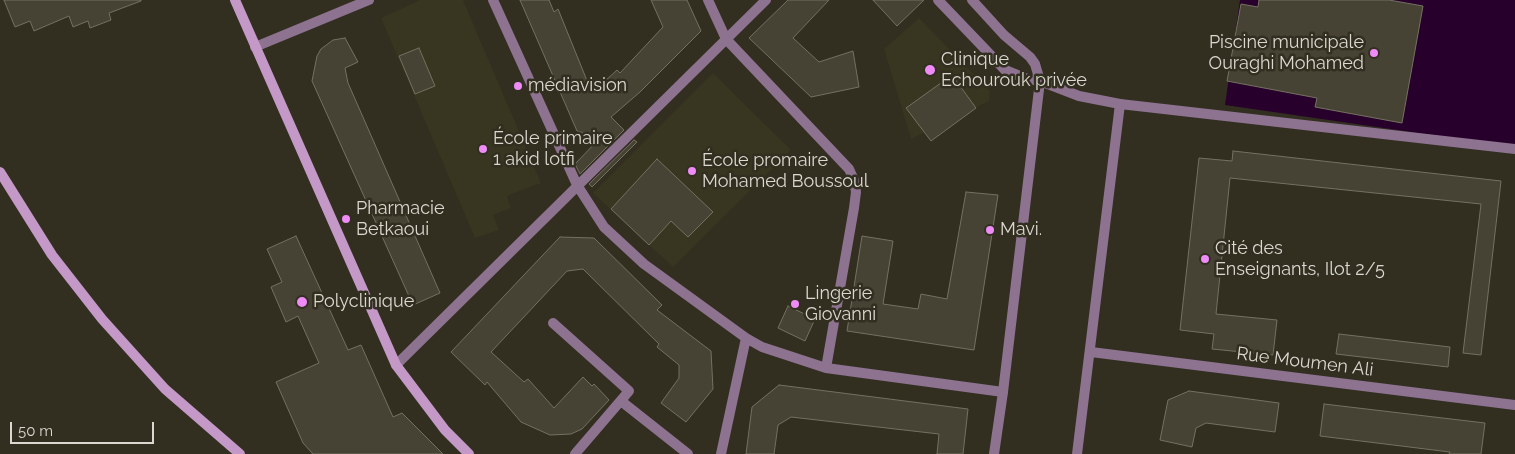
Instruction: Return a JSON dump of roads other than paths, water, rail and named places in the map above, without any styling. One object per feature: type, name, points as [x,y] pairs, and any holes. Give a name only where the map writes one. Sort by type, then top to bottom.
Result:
[{"type":"main road","points":[[234,0],[396,365],[445,430],[470,454]]},
{"type":"main road","points":[[0,172],[52,255],[102,319],[165,389],[240,454]]},
{"type":"street","points":[[255,47],[369,0]]},
{"type":"street","points":[[493,0],[577,185],[604,227],[644,264],[746,338],[762,347],[826,368],[1003,392]]},
{"type":"street","points":[[708,0],[726,39],[849,169],[854,180],[856,192],[854,208],[826,368]]},
{"type":"street","points":[[396,365],[766,0]]},
{"type":"street","points":[[938,0],[1005,70],[1028,80],[1040,80],[1079,96],[1120,104],[1515,149]]},
{"type":"street","points":[[972,0],[1004,35],[1030,57],[1035,64],[1040,80],[994,454]]},
{"type":"street","points":[[1077,454],[1120,104]]},
{"type":"street","points":[[553,323],[629,391],[575,454]]},
{"type":"street","points":[[721,454],[746,338]]},
{"type":"street","name":"Rue Moumen Ali","points":[[1091,352],[1515,405]]},
{"type":"street","points":[[621,401],[688,454]]},
{"type":"place","name":"Piscine municipale Ouraghi Mohamed","points":[[1374,53]]},
{"type":"place","name":"Clinique Echourouk privée","points":[[930,70]]},
{"type":"place","name":"médiavision","points":[[518,86]]},
{"type":"place","name":"École primaire 1 akid lotfi","points":[[483,149]]},
{"type":"place","name":"École promaire Mohamed Boussoul","points":[[692,171]]},
{"type":"place","name":"Pharmacie Betkaoui","points":[[346,219]]},
{"type":"place","name":"Mavi.","points":[[990,230]]},
{"type":"place","name":"Cité des Enseignants, Ilot 2/5","points":[[1205,259]]},
{"type":"place","name":"Polyclinique","points":[[302,302]]},
{"type":"place","name":"Lingerie Giovanni","points":[[795,304]]}]
